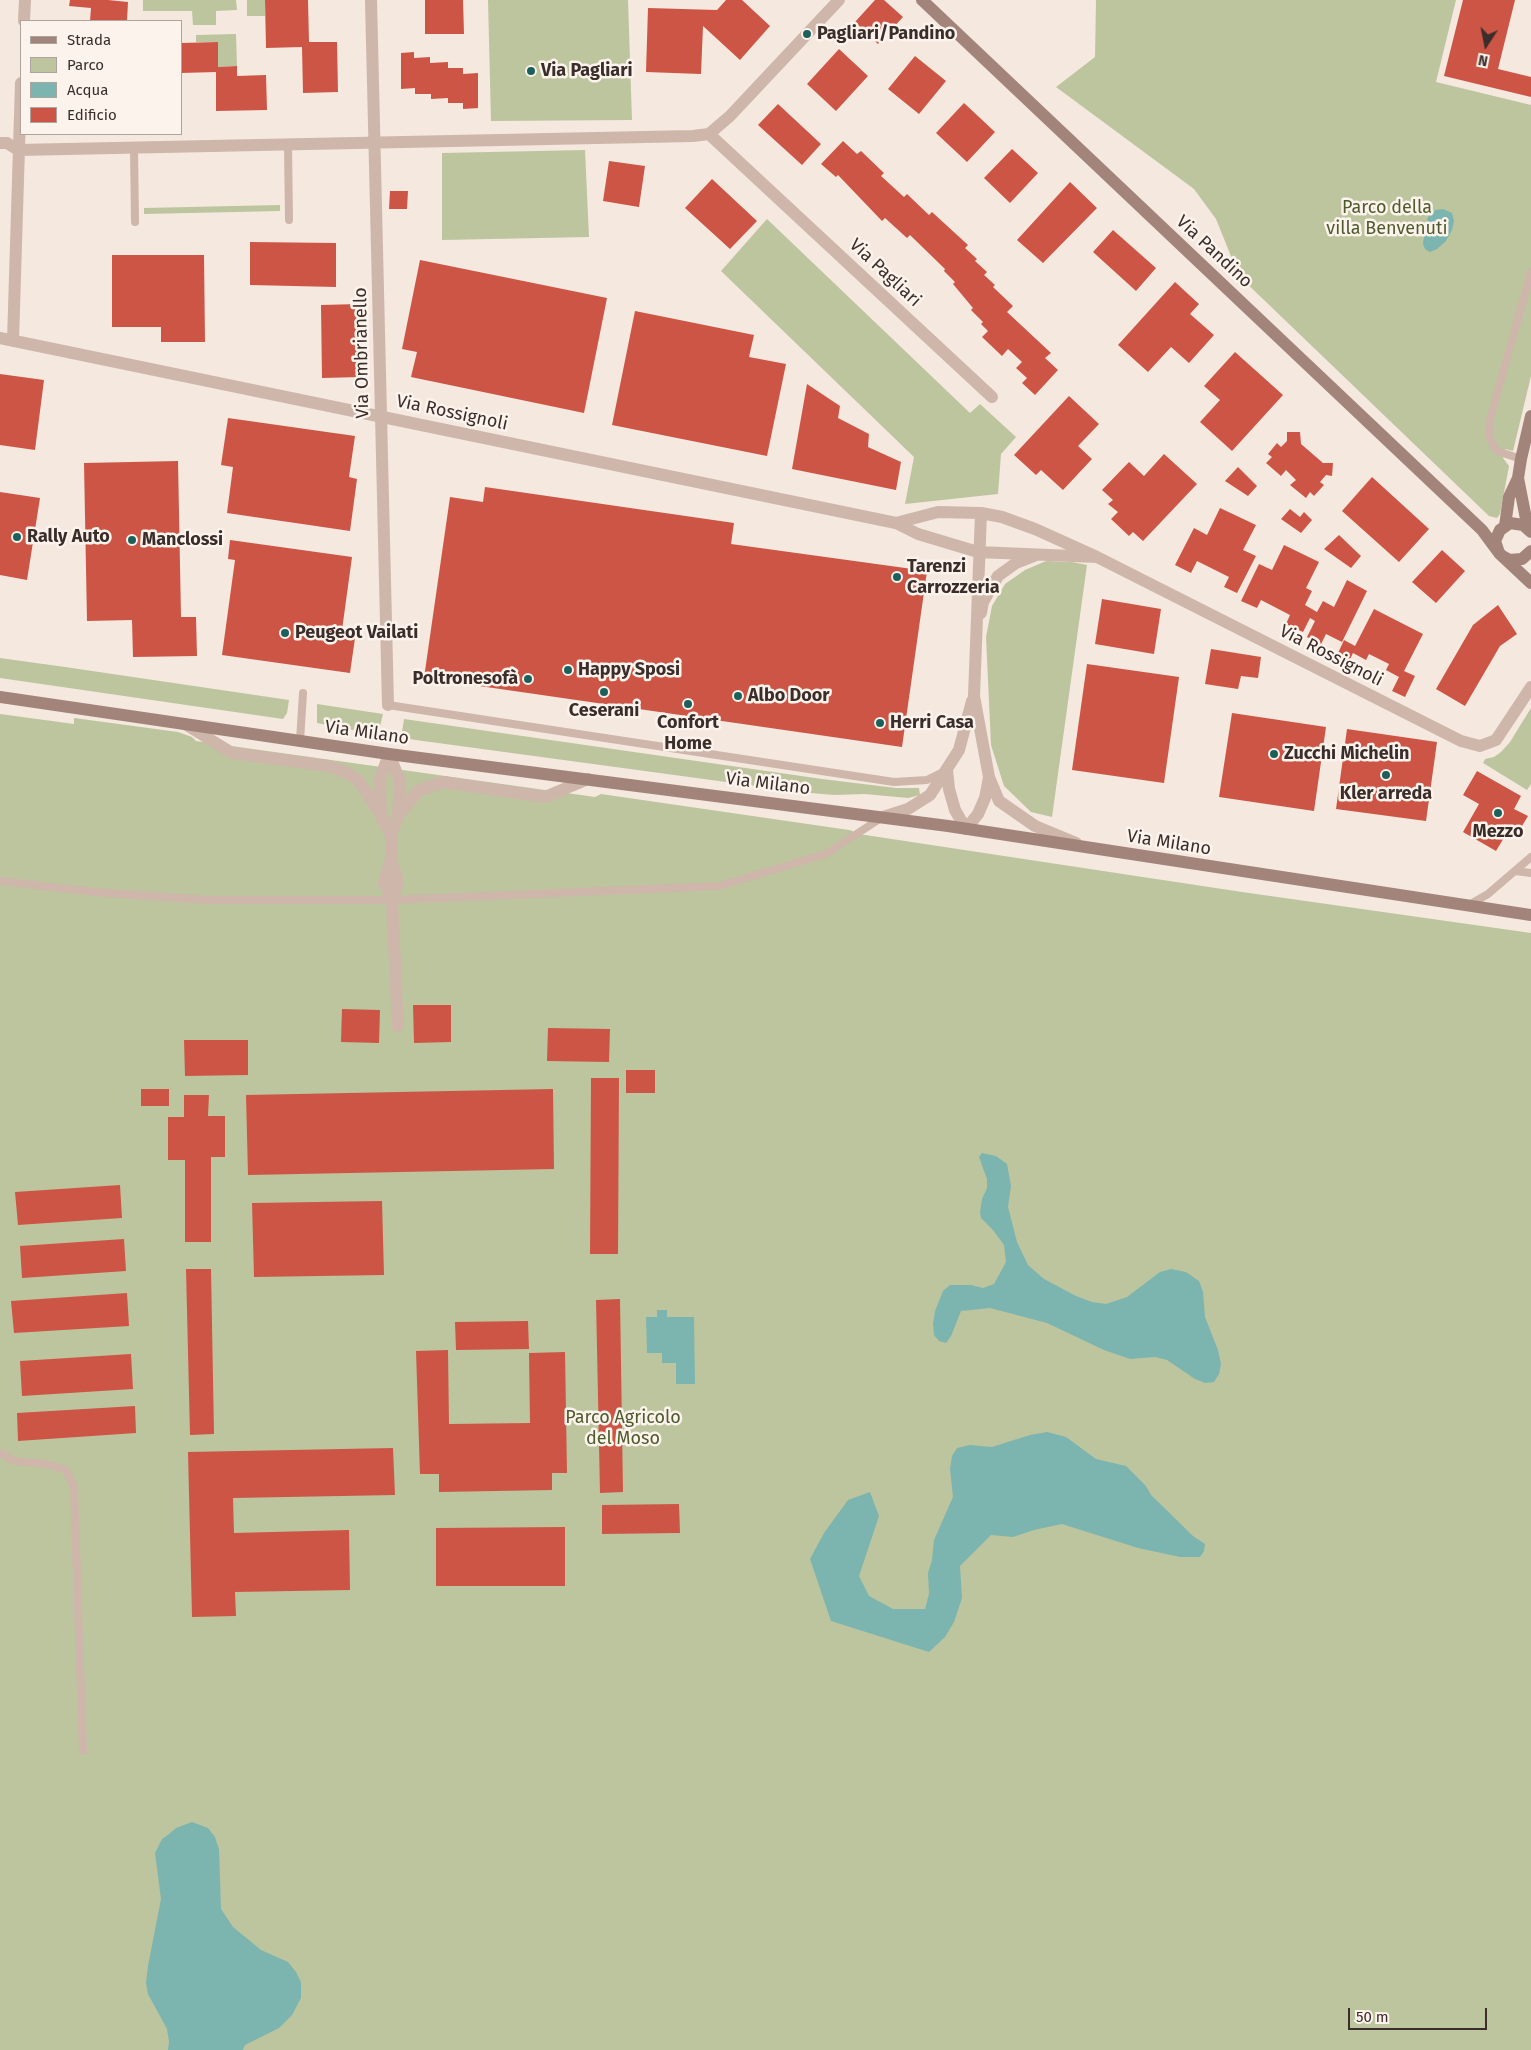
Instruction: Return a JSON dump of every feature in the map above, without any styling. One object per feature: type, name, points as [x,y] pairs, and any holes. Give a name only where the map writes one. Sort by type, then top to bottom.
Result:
[{"type":"main road","name":"Via Pandino","points":[[922,0],[1482,530],[1501,555],[1531,583]]},
{"type":"main road","points":[[1531,416],[1518,478],[1509,498],[1502,528],[1496,541],[1501,555],[1509,560],[1522,559],[1531,551]]},
{"type":"main road","points":[[1518,478],[1530,531]]},
{"type":"main road","points":[[1482,530],[1502,528],[1517,523],[1530,531]]},
{"type":"main road","name":"Via Milano","points":[[0,696],[388,754],[966,828],[1468,906],[1531,914]]},
{"type":"street","points":[[24,20],[25,0]]},
{"type":"street","name":"Via Ombrianello","points":[[371,0],[388,705]]},
{"type":"street","points":[[0,142],[7,143],[18,150],[375,144],[693,136],[709,134],[730,116],[839,0]]},
{"type":"street","points":[[13,341],[20,105]]},
{"type":"street","name":"Via Pagliari","points":[[709,134],[992,397]]},
{"type":"street","name":"Via Rossignoli","points":[[0,338],[896,523],[918,534],[978,552],[1097,558]]},
{"type":"street","name":"Via Rossignoli","points":[[896,523],[938,512],[981,513],[1002,517],[1035,529],[1097,558],[1461,741],[1480,746],[1496,740],[1531,687]]},
{"type":"street","points":[[978,552],[981,513]]},
{"type":"street","name":"Via Rossignoli","points":[[978,552],[974,696],[989,777],[999,801],[1035,826],[1087,848]]},
{"type":"street","name":"Via Rossignoli","points":[[976,634],[983,602],[998,576],[1016,563],[1040,554]]},
{"type":"street","name":"Via Rossignoli","points":[[883,817],[908,809],[930,795],[959,750],[974,696]]},
{"type":"street","points":[[183,723],[232,752],[328,766],[345,772],[358,780],[391,834]]},
{"type":"street","points":[[381,815],[380,779],[388,754]]},
{"type":"street","points":[[388,754],[400,781],[398,816]]},
{"type":"street","points":[[947,770],[955,810],[966,828]]},
{"type":"street","name":"Via Rossignoli","points":[[966,828],[978,814],[985,798],[989,777]]},
{"type":"street","points":[[398,1026],[392,900],[384,882],[391,859],[391,834],[398,816],[419,790],[443,782],[545,797],[588,779]]},
{"type":"lane","points":[[288,145],[289,220]]},
{"type":"lane","points":[[134,148],[135,222]]},
{"type":"lane","points":[[1521,459],[1497,451],[1490,439],[1489,423],[1531,272]]},
{"type":"lane","points":[[300,740],[303,693]]},
{"type":"lane","points":[[388,705],[894,782],[926,780],[947,770]]},
{"type":"lane","points":[[0,881],[94,892],[207,900],[392,900],[719,886],[826,854],[883,817]]},
{"type":"lane","points":[[1468,906],[1488,894],[1531,858]]},
{"type":"lane","points":[[1515,871],[1531,873]]},
{"type":"lane","points":[[0,1452],[14,1460],[48,1464],[66,1470],[74,1487],[83,1751]]},
{"type":"green space","points":[[143,0],[236,0],[237,10],[216,11],[216,25],[193,25],[192,11],[143,11]]},
{"type":"green space","points":[[247,0],[265,0],[265,16],[247,16]]},
{"type":"green space","points":[[488,0],[628,0],[632,120],[491,121]]},
{"type":"green space","name":"Parco della villa Benvenuti","points":[[1096,0],[1456,0],[1436,82],[1531,105],[1531,376],[1513,451],[1505,449],[1503,458],[1509,466],[1500,514],[1497,518],[1489,516],[1239,276],[1216,219],[1194,189],[1056,87],[1095,57]]},
{"type":"green space","points":[[236,34],[237,66],[218,67],[218,42],[196,42],[196,35]]},
{"type":"green space","points":[[585,150],[589,237],[442,240],[442,153]]},
{"type":"green space","points":[[280,205],[280,211],[144,214],[144,208]]},
{"type":"green space","points":[[767,219],[970,413],[980,404],[1016,437],[1001,454],[998,494],[905,504],[914,457],[721,271]]},
{"type":"green space","points":[[1046,561],[1072,562],[1087,565],[1052,817],[1031,812],[1004,786],[991,745],[986,637],[992,606],[1005,584],[1025,570]]},
{"type":"green space","points":[[0,658],[289,700],[287,713],[283,719],[0,678]]},
{"type":"green space","points":[[317,704],[383,714],[378,735],[317,723]]},
{"type":"green space","points":[[1531,708],[1531,784],[1527,790],[1483,763],[1485,759],[1494,757],[1501,752],[1510,742]]},
{"type":"green space","name":"Parco Agricolo del Moso","points":[[0,714],[74,724],[74,718],[178,732],[192,737],[196,741],[595,797],[601,794],[849,830],[853,831],[852,833],[1242,892],[1531,933],[1531,2050],[0,2050]]},
{"type":"green space","points":[[404,719],[822,779],[896,788],[919,788],[920,795],[908,798],[865,794],[834,795],[800,792],[401,738]]},
{"type":"water","points":[[1443,209],[1452,213],[1454,221],[1452,230],[1446,241],[1430,252],[1425,249],[1423,244],[1428,217],[1435,210]]},
{"type":"water","points":[[982,1153],[996,1156],[1007,1164],[1011,1186],[1008,1207],[1017,1242],[1028,1265],[1044,1279],[1076,1296],[1092,1302],[1106,1304],[1127,1297],[1160,1272],[1171,1269],[1186,1272],[1199,1281],[1203,1292],[1205,1317],[1218,1350],[1221,1364],[1219,1374],[1214,1382],[1205,1383],[1195,1379],[1167,1360],[1155,1357],[1130,1359],[1104,1350],[1047,1323],[990,1308],[961,1311],[951,1336],[946,1343],[939,1341],[934,1335],[933,1324],[935,1311],[943,1291],[950,1285],[971,1285],[983,1288],[994,1284],[1006,1262],[1004,1245],[981,1218],[982,1199],[987,1188],[987,1179],[979,1157]]},
{"type":"water","points":[[657,1310],[667,1310],[667,1317],[694,1317],[695,1384],[676,1384],[676,1363],[662,1363],[662,1353],[647,1353],[646,1317],[657,1317]]},
{"type":"water","points":[[1047,1432],[1066,1437],[1096,1459],[1126,1466],[1146,1486],[1151,1495],[1193,1536],[1205,1544],[1204,1551],[1200,1557],[1180,1557],[1138,1548],[1062,1524],[1013,1537],[991,1535],[960,1566],[962,1598],[954,1622],[945,1637],[929,1652],[831,1621],[810,1559],[824,1533],[848,1500],[870,1492],[879,1516],[859,1576],[869,1596],[893,1609],[925,1609],[929,1594],[928,1573],[932,1560],[934,1540],[953,1497],[950,1469],[952,1456],[957,1448],[970,1445],[992,1447],[1030,1435]]},
{"type":"water","points":[[192,1822],[208,1828],[215,1837],[219,1849],[221,1909],[233,1927],[261,1950],[288,1962],[301,1982],[301,1998],[292,2015],[279,2028],[245,2045],[243,2050],[168,2050],[167,2029],[148,1994],[146,1983],[148,1966],[161,1899],[155,1853],[162,1839],[176,1828]]},
{"type":"building","points":[[70,0],[128,2],[127,20],[90,20],[91,8],[69,6]]},
{"type":"building","points":[[265,0],[308,0],[309,42],[337,42],[338,92],[303,93],[302,47],[266,48]]},
{"type":"building","points":[[425,0],[463,0],[464,34],[425,34]]},
{"type":"building","points":[[726,0],[742,0],[770,26],[740,60],[703,26],[701,74],[646,72],[648,8],[717,10]]},
{"type":"building","points":[[875,0],[884,0],[903,17],[878,44],[855,22]]},
{"type":"building","points":[[1463,0],[1515,0],[1498,69],[1531,77],[1531,97],[1444,76]]},
{"type":"building","points":[[218,42],[218,67],[237,66],[237,76],[266,75],[267,110],[216,111],[216,72],[182,73],[182,43]]},
{"type":"building","points":[[839,49],[868,76],[836,111],[807,84]]},
{"type":"building","points":[[414,52],[414,58],[430,57],[430,63],[448,62],[448,68],[463,68],[463,74],[478,73],[478,108],[463,109],[463,103],[448,103],[448,98],[431,99],[431,94],[415,94],[415,88],[401,89],[401,53]]},
{"type":"building","points":[[915,56],[946,81],[919,114],[888,89]]},
{"type":"building","points":[[964,103],[995,132],[967,162],[936,133]]},
{"type":"building","points":[[778,104],[821,144],[802,165],[758,125]]},
{"type":"building","points":[[843,141],[857,154],[861,151],[884,173],[881,176],[904,197],[907,194],[929,215],[932,212],[968,245],[965,248],[987,272],[984,275],[995,285],[993,287],[1013,306],[1007,312],[1051,353],[1045,358],[1058,370],[1035,395],[1022,383],[1027,378],[1016,368],[1022,362],[1008,349],[1002,356],[982,337],[988,331],[981,324],[983,322],[971,310],[973,308],[953,284],[955,282],[944,271],[945,269],[910,235],[907,238],[885,218],[882,221],[838,175],[836,177],[821,164]]},
{"type":"building","points":[[1012,149],[1038,173],[1010,203],[984,178]]},
{"type":"building","points":[[609,161],[645,166],[639,207],[603,201]]},
{"type":"building","points":[[712,179],[757,221],[730,249],[685,208]]},
{"type":"building","points":[[1070,182],[1097,208],[1043,263],[1017,240]]},
{"type":"building","points":[[390,191],[408,191],[407,209],[389,209]]},
{"type":"building","points":[[1113,230],[1156,268],[1136,291],[1093,252]]},
{"type":"building","points":[[250,242],[336,243],[336,287],[250,285]]},
{"type":"building","points":[[112,255],[204,255],[205,342],[161,342],[161,327],[112,327]]},
{"type":"building","points":[[420,260],[607,298],[584,413],[411,377],[417,352],[402,349]]},
{"type":"building","points":[[1175,282],[1199,304],[1190,314],[1214,335],[1189,363],[1171,347],[1148,372],[1118,345]]},
{"type":"building","points":[[360,304],[361,377],[322,378],[321,305]]},
{"type":"building","points":[[635,311],[754,335],[749,357],[786,364],[767,456],[612,425]]},
{"type":"building","points":[[1235,352],[1283,395],[1232,451],[1200,422],[1220,400],[1204,386]]},
{"type":"building","points":[[0,374],[44,380],[35,450],[0,445]]},
{"type":"building","points":[[807,384],[840,406],[838,418],[869,434],[868,447],[901,462],[896,490],[792,469]]},
{"type":"building","points":[[1069,396],[1099,424],[1078,446],[1092,459],[1063,490],[1041,470],[1036,475],[1014,455]]},
{"type":"building","points":[[228,418],[355,436],[349,477],[357,479],[350,531],[227,513],[233,467],[221,465]]},
{"type":"building","points":[[1287,432],[1300,432],[1301,444],[1323,463],[1333,463],[1332,476],[1326,475],[1320,482],[1324,485],[1314,496],[1310,492],[1306,498],[1290,485],[1296,480],[1286,470],[1281,476],[1266,463],[1272,457],[1268,454],[1277,443],[1281,447],[1287,441]]},
{"type":"building","points":[[1164,454],[1197,484],[1143,541],[1133,532],[1129,536],[1111,519],[1118,512],[1108,504],[1113,500],[1102,490],[1129,462],[1144,476]]},
{"type":"building","name":"Manclossi","points":[[178,461],[181,617],[196,617],[197,656],[133,657],[132,620],[87,621],[84,463]]},
{"type":"building","points":[[1238,467],[1257,486],[1248,496],[1225,481]]},
{"type":"building","points":[[1372,477],[1429,529],[1399,562],[1342,511]]},
{"type":"building","points":[[485,487],[734,523],[731,544],[927,571],[902,747],[424,678],[450,497],[483,502]]},
{"type":"building","name":"Rally Auto","points":[[0,492],[40,498],[27,580],[0,575]]},
{"type":"building","points":[[1220,508],[1256,525],[1243,550],[1256,556],[1237,593],[1224,587],[1229,577],[1197,561],[1191,573],[1175,565],[1194,528],[1207,535]]},
{"type":"building","points":[[1290,509],[1300,517],[1304,512],[1312,520],[1301,533],[1281,519]]},
{"type":"building","points":[[1339,535],[1361,556],[1351,568],[1324,549]]},
{"type":"building","points":[[230,540],[352,557],[342,630],[356,631],[350,673],[222,655],[235,560],[228,559]]},
{"type":"building","points":[[1284,545],[1319,562],[1306,588],[1312,591],[1305,605],[1317,612],[1323,601],[1334,607],[1347,580],[1367,591],[1342,642],[1326,634],[1321,644],[1307,637],[1315,621],[1310,618],[1303,632],[1286,624],[1290,615],[1261,600],[1257,608],[1241,601],[1259,564],[1272,570]]},
{"type":"building","points":[[1442,550],[1465,571],[1436,603],[1412,582]]},
{"type":"building","points":[[1102,599],[1161,609],[1154,654],[1095,644]]},
{"type":"building","points":[[1498,605],[1517,634],[1500,646],[1465,706],[1436,689],[1473,625]]},
{"type":"building","points":[[1374,609],[1423,634],[1404,671],[1415,676],[1405,697],[1392,691],[1399,677],[1386,670],[1389,664],[1369,654],[1366,660],[1353,653],[1346,668],[1334,662],[1344,640],[1355,646]]},
{"type":"building","points":[[1211,649],[1261,657],[1258,678],[1241,676],[1238,689],[1205,684]]},
{"type":"building","points":[[1087,664],[1179,677],[1164,783],[1072,770]]},
{"type":"building","name":"Zucchi Michelin","points":[[1232,713],[1326,727],[1314,811],[1219,797]]},
{"type":"building","name":"Kler arreda","points":[[1347,729],[1437,742],[1426,821],[1336,809]]},
{"type":"building","name":"Mezzo","points":[[1477,771],[1521,796],[1514,809],[1528,816],[1516,836],[1508,831],[1496,851],[1463,832],[1479,804],[1463,795]]},
{"type":"building","points":[[413,1005],[451,1005],[451,1042],[414,1043]]},
{"type":"building","points":[[342,1009],[380,1010],[379,1043],[341,1042]]},
{"type":"building","points":[[548,1028],[610,1029],[609,1062],[547,1061]]},
{"type":"building","points":[[184,1040],[248,1040],[248,1075],[185,1076]]},
{"type":"building","points":[[626,1070],[655,1070],[655,1093],[626,1093]]},
{"type":"building","points":[[591,1078],[619,1078],[618,1254],[590,1254]]},
{"type":"building","points":[[141,1089],[169,1089],[169,1106],[141,1106]]},
{"type":"building","points":[[553,1089],[554,1169],[248,1175],[246,1095]]},
{"type":"building","points":[[184,1095],[209,1095],[208,1116],[225,1116],[225,1157],[211,1157],[211,1242],[185,1242],[185,1160],[168,1160],[168,1117],[184,1117]]},
{"type":"building","points":[[120,1185],[122,1218],[18,1225],[15,1192]]},
{"type":"building","points":[[382,1201],[384,1275],[254,1277],[252,1203]]},
{"type":"building","points":[[124,1239],[126,1271],[22,1278],[20,1246]]},
{"type":"building","points":[[186,1269],[211,1269],[214,1434],[190,1435]]},
{"type":"building","points":[[127,1293],[129,1326],[14,1333],[11,1301]]},
{"type":"building","points":[[620,1299],[623,1492],[600,1493],[596,1300]]},
{"type":"building","points":[[528,1321],[529,1349],[456,1350],[455,1322]]},
{"type":"building","points":[[448,1350],[449,1424],[530,1423],[529,1353],[565,1352],[567,1473],[552,1473],[552,1490],[439,1492],[439,1474],[420,1474],[416,1351]]},
{"type":"building","points":[[131,1354],[133,1389],[22,1396],[20,1361]]},
{"type":"building","points":[[135,1406],[136,1433],[18,1441],[17,1413]]},
{"type":"building","points":[[393,1448],[395,1495],[233,1498],[234,1533],[349,1530],[350,1590],[235,1592],[236,1616],[192,1617],[188,1452]]},
{"type":"building","points":[[679,1504],[680,1533],[602,1534],[602,1505]]},
{"type":"building","points":[[565,1527],[565,1586],[436,1586],[436,1528]]},
{"type":"place","name":"Pagliari/Pandino","points":[[807,34]]},
{"type":"place","name":"Via Pagliari","points":[[531,71]]},
{"type":"place","name":"Rally Auto","points":[[17,537]]},
{"type":"place","name":"Manclossi","points":[[132,540]]},
{"type":"place","name":"Tarenzi Carrozzeria","points":[[897,577]]},
{"type":"place","name":"Peugeot Vailati","points":[[285,633]]},
{"type":"place","name":"Happy Sposi","points":[[568,670]]},
{"type":"place","name":"Poltronesofà","points":[[528,679]]},
{"type":"place","name":"Ceserani","points":[[604,692]]},
{"type":"place","name":"Albo Door","points":[[738,696]]},
{"type":"place","name":"Confort Home","points":[[688,704]]},
{"type":"place","name":"Herri Casa","points":[[880,723]]},
{"type":"place","name":"Zucchi Michelin","points":[[1274,754]]},
{"type":"place","name":"Kler arreda","points":[[1386,775]]},
{"type":"place","name":"Mezzo","points":[[1498,813]]}]
